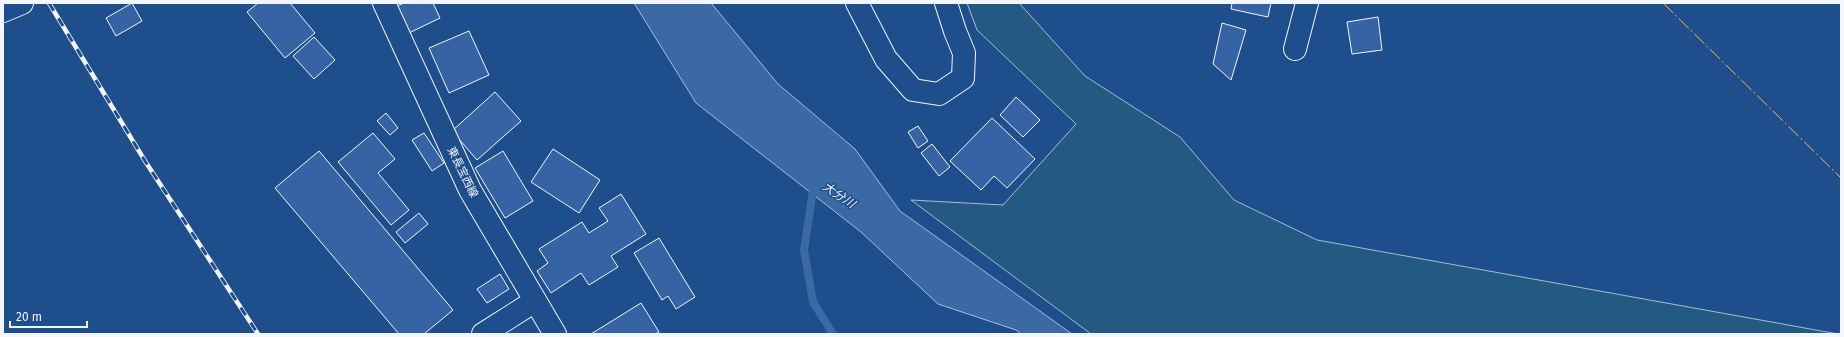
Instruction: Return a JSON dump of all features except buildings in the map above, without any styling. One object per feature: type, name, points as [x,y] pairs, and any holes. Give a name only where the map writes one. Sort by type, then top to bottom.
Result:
[{"type":"main road","points":[[3,11],[22,3]]},
{"type":"main road","name":"東長宝西線","points":[[384,3],[470,190],[555,334]]},
{"type":"main road","points":[[857,3],[886,59],[913,90],[939,94],[963,78],[964,53],[946,3]]},
{"type":"main road","points":[[1295,49],[1307,3]]},
{"type":"main road","points":[[482,334],[535,301]]},
{"type":"shaded area","points":[[967,3],[1019,3],[1085,76],[1180,137],[1234,200],[1317,240],[1838,334],[1091,334],[911,200],[1003,205],[1076,124],[977,30]]},
{"type":"water","name":"大分川","points":[[634,3],[711,3],[778,84],[855,149],[900,211],[1072,334],[1021,334],[1016,330],[938,304],[861,232],[696,103]]},
{"type":"waterway","points":[[814,184],[804,250],[813,302],[833,334]]},
{"type":"railway","points":[[49,3],[145,161],[258,334]]},
{"type":"power","points":[[1663,3],[1841,178]]}]
